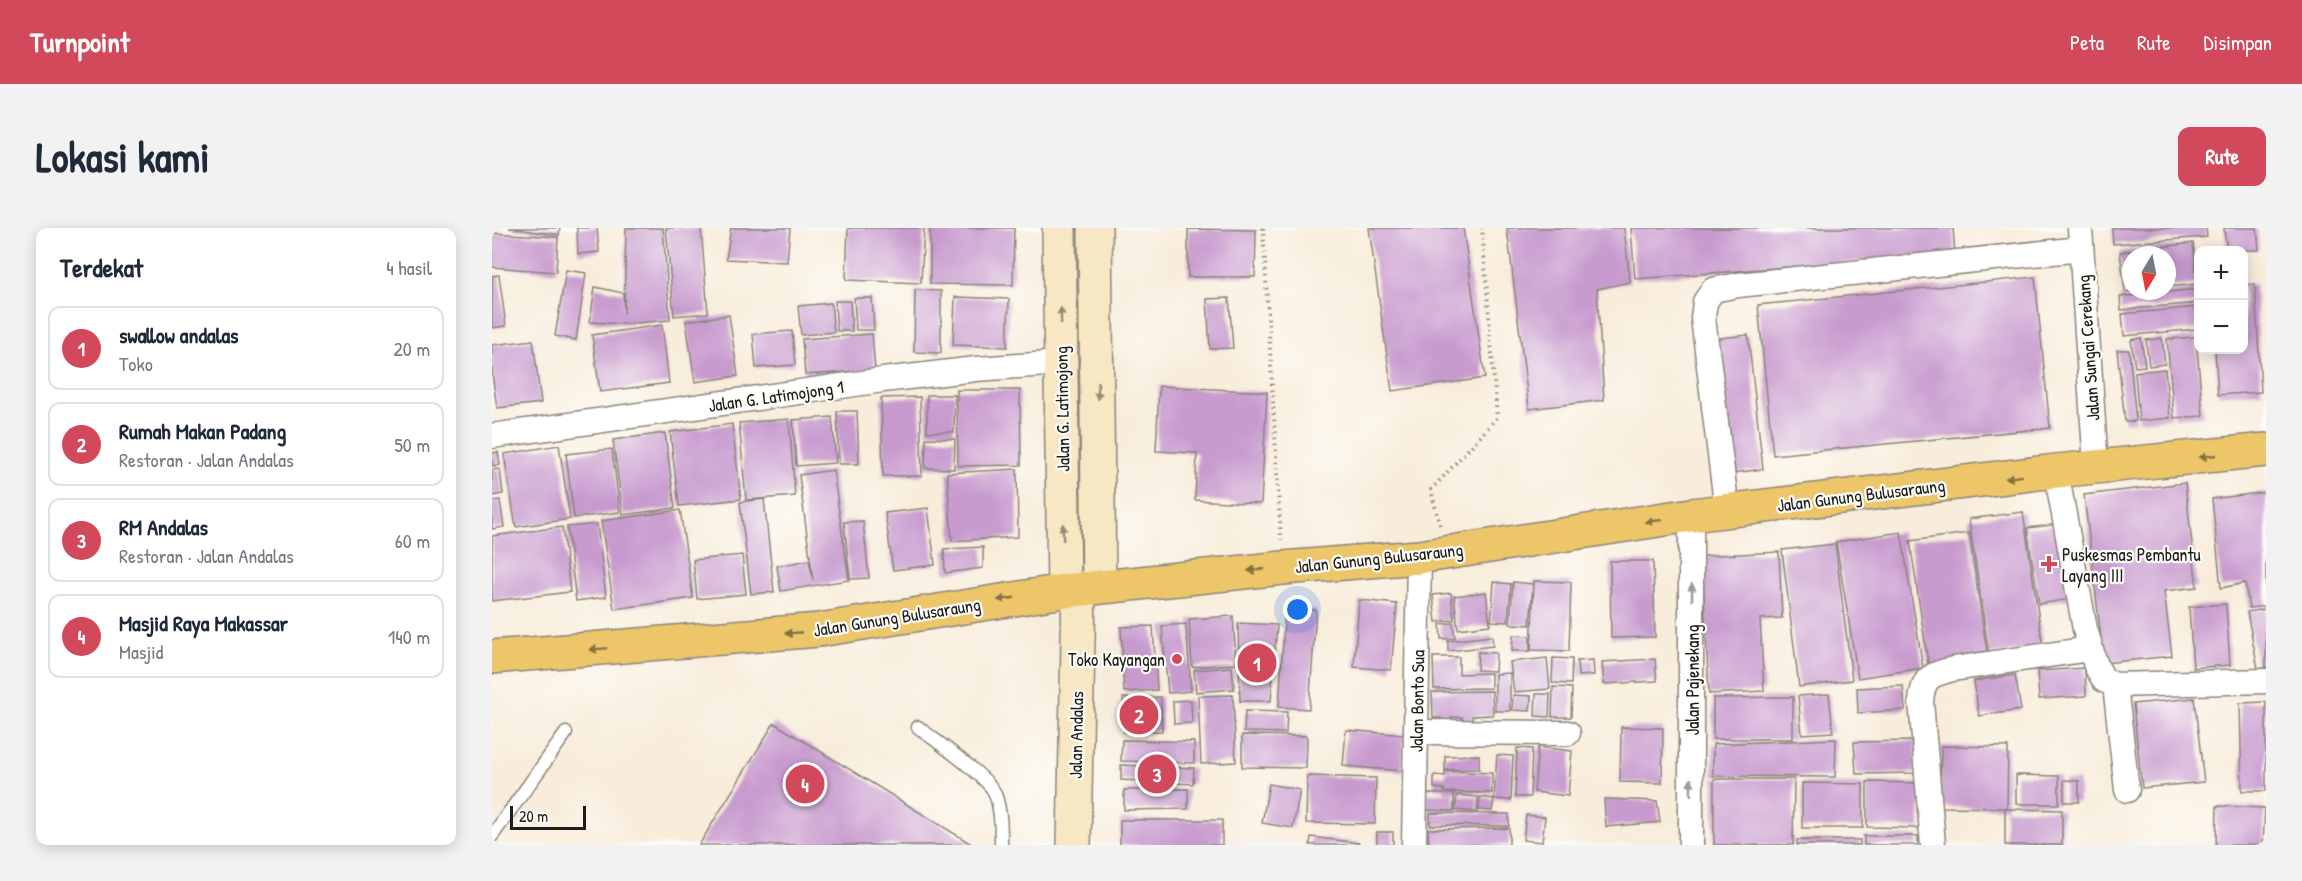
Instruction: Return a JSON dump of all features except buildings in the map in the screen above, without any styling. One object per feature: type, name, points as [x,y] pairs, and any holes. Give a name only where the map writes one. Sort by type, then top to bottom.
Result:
[{"type":"highway","name":"Jalan Gunung Bulusaraung","points":[[492,657],[819,630],[1081,589],[1433,555],[1691,515],[2056,471],[2266,450]]},
{"type":"main road","name":"Jalan G. Latimojong","points":[[1059,228],[1062,363],[1081,589]]},
{"type":"main road","name":"Jalan G. Latimojong","points":[[1081,589],[1095,228]]},
{"type":"main road","name":"Jalan Andalas","points":[[1074,845],[1081,589]]},
{"type":"street","name":"Jalan Sungai Cerekang","points":[[2081,238],[2096,467]]},
{"type":"street","points":[[1727,511],[1703,318],[1705,302],[1713,290],[2081,238]]},
{"type":"street","name":"Jalan G. Latimojong 1","points":[[492,436],[883,380],[976,369],[1062,363]]},
{"type":"street","points":[[2056,471],[2090,649],[2104,680],[2115,685],[2266,681]]},
{"type":"street","name":"Jalan Pajenekang","points":[[1691,515],[1691,845]]},
{"type":"street","name":"Jalan Bonto Sua","points":[[1414,845],[1416,732],[1433,555]]},
{"type":"street","points":[[1933,845],[1922,702],[1923,686],[1932,675],[1953,669],[2090,649]]},
{"type":"street","points":[[2115,685],[2127,790]]},
{"type":"street","points":[[1416,732],[1568,733]]},
{"type":"lane","points":[[918,727],[970,767],[995,792],[1001,823],[1001,845]]},
{"type":"lane","points":[[492,836],[566,733]]},
{"type":"path","points":[[1263,228],[1283,568]]},
{"type":"path","points":[[1433,555],[1431,490],[1497,418],[1482,228]]},
{"type":"place","name":"Puskesmas Pembantu Layang III","points":[[2049,564]]},
{"type":"place","name":"Toko Kayangan","points":[[1177,659]]},
{"type":"place","name":"swallow andalas","points":[[1257,663]]},
{"type":"place","name":"Rumah Makan Padang","points":[[1139,715]]},
{"type":"place","name":"RM Andalas","points":[[1157,774]]},
{"type":"place","name":"Masjid Raya Makassar","points":[[805,784]]}]
